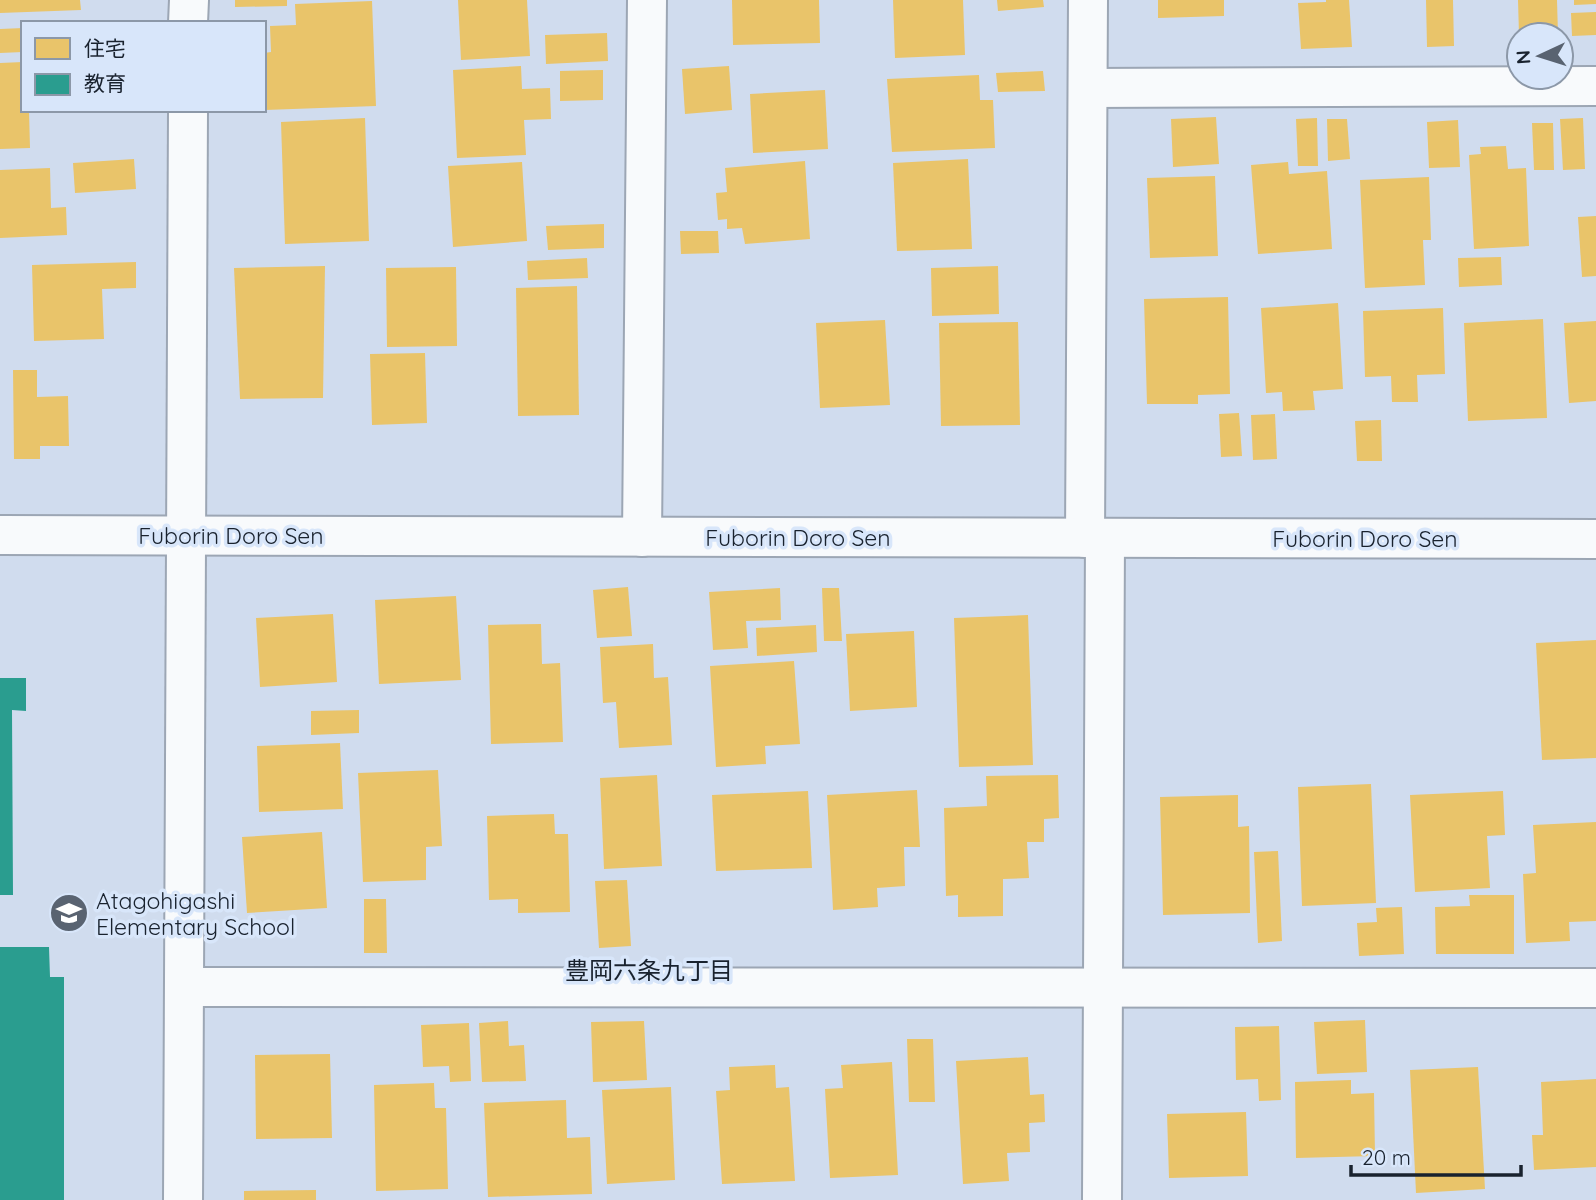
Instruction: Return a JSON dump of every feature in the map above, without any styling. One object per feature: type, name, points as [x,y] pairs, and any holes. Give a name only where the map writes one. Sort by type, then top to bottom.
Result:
[{"type":"street","points":[[188,21],[189,0]]},
{"type":"street","points":[[642,537],[647,0]]},
{"type":"street","points":[[1088,0],[1103,988],[1102,1200]]},
{"type":"street","points":[[1088,88],[1596,86]]},
{"type":"street","points":[[183,1200],[188,112]]},
{"type":"street","name":"Fuborin Doro Sen","points":[[0,535],[1596,539]]},
{"type":"street","points":[[184,987],[1596,988]]},
{"type":"building: 住宅","points":[[0,0],[80,0],[81,10],[0,13]]},
{"type":"building: 住宅","points":[[235,0],[287,0],[287,6],[235,7]]},
{"type":"building: 住宅","points":[[458,0],[527,0],[530,56],[461,60]]},
{"type":"building: 住宅","points":[[732,0],[819,0],[820,43],[733,45]]},
{"type":"building: 住宅","points":[[893,0],[963,0],[965,55],[895,58]]},
{"type":"building: 住宅","points":[[997,0],[1043,0],[1044,7],[998,11]]},
{"type":"building: 住宅","points":[[1158,0],[1224,0],[1224,16],[1158,18]]},
{"type":"building: 住宅","points":[[1349,0],[1352,47],[1301,49],[1298,3]]},
{"type":"building: 住宅","points":[[1426,0],[1453,0],[1454,46],[1427,47]]},
{"type":"building: 住宅","points":[[1518,0],[1557,0],[1558,21],[1519,21]]},
{"type":"building: 住宅","points":[[1574,0],[1596,0],[1596,4],[1574,5]]},
{"type":"building: 住宅","points":[[372,1],[376,106],[266,110],[266,53],[271,52],[270,26],[296,25],[295,4]]},
{"type":"building: 住宅","points":[[1596,12],[1596,35],[1575,36],[1575,21],[1571,21],[1571,13]]},
{"type":"building: 住宅","points":[[21,28],[21,52],[0,53],[0,29]]},
{"type":"building: 住宅","points":[[607,33],[608,61],[546,64],[545,35]]},
{"type":"building: 住宅","points":[[21,62],[21,112],[29,112],[30,148],[0,149],[0,63]]},
{"type":"building: 住宅","points":[[521,66],[522,89],[550,88],[551,119],[524,120],[526,155],[457,158],[453,70]]},
{"type":"building: 住宅","points":[[729,66],[732,110],[685,114],[682,69]]},
{"type":"building: 住宅","points":[[603,70],[603,100],[560,101],[560,71]]},
{"type":"building: 住宅","points":[[1043,71],[1045,91],[998,92],[996,73]]},
{"type":"building: 住宅","points":[[979,75],[980,100],[993,100],[995,148],[892,152],[887,79]]},
{"type":"building: 住宅","points":[[825,90],[828,149],[753,153],[750,94]]},
{"type":"building: 住宅","points":[[1216,117],[1219,164],[1173,167],[1171,119]]},
{"type":"building: 住宅","points":[[365,118],[369,241],[285,244],[281,122]]},
{"type":"building: 住宅","points":[[1317,118],[1318,166],[1298,166],[1296,119]]},
{"type":"building: 住宅","points":[[1583,118],[1585,169],[1563,170],[1560,119]]},
{"type":"building: 住宅","points":[[1327,119],[1347,119],[1350,159],[1328,161]]},
{"type":"building: 住宅","points":[[1458,120],[1460,167],[1429,168],[1427,122]]},
{"type":"building: 住宅","points":[[1532,123],[1553,123],[1554,170],[1534,170]]},
{"type":"building: 住宅","points":[[1506,146],[1508,169],[1526,168],[1529,246],[1474,249],[1469,155],[1481,154],[1480,147]]},
{"type":"building: 住宅","points":[[134,159],[136,189],[75,193],[73,163]]},
{"type":"building: 住宅","points":[[968,159],[972,249],[897,251],[893,163]]},
{"type":"building: 住宅","points":[[805,161],[810,239],[745,244],[742,228],[727,229],[727,219],[718,220],[716,193],[727,192],[725,168]]},
{"type":"building: 住宅","points":[[522,162],[527,241],[453,247],[448,166]]},
{"type":"building: 住宅","points":[[1288,162],[1289,174],[1327,171],[1332,249],[1258,254],[1251,165]]},
{"type":"building: 住宅","points":[[50,168],[51,208],[66,207],[67,235],[0,238],[0,170]]},
{"type":"building: 住宅","points":[[1215,176],[1218,256],[1150,258],[1147,178]]},
{"type":"building: 住宅","points":[[1429,177],[1431,240],[1423,240],[1425,285],[1365,288],[1360,180]]},
{"type":"building: 住宅","points":[[1596,216],[1596,276],[1582,277],[1578,217]]},
{"type":"building: 住宅","points":[[604,224],[604,248],[548,250],[546,226]]},
{"type":"building: 住宅","points":[[680,231],[718,231],[719,253],[681,254]]},
{"type":"building: 住宅","points":[[1501,257],[1502,285],[1459,287],[1458,258]]},
{"type":"building: 住宅","points":[[587,258],[588,278],[528,280],[527,261]]},
{"type":"building: 住宅","points":[[136,262],[136,288],[102,289],[104,339],[34,341],[32,265]]},
{"type":"building: 住宅","points":[[325,266],[323,398],[240,399],[234,268]]},
{"type":"building: 住宅","points":[[998,266],[999,314],[932,316],[931,268]]},
{"type":"building: 住宅","points":[[456,267],[457,346],[387,347],[386,268]]},
{"type":"building: 住宅","points":[[577,286],[579,415],[518,416],[516,288]]},
{"type":"building: 住宅","points":[[1228,297],[1230,394],[1198,395],[1198,404],[1147,404],[1144,299]]},
{"type":"building: 住宅","points":[[1338,303],[1343,389],[1313,391],[1315,410],[1283,411],[1282,392],[1266,393],[1261,308]]},
{"type":"building: 住宅","points":[[1443,308],[1445,374],[1417,375],[1418,402],[1392,402],[1391,376],[1365,377],[1363,311]]},
{"type":"building: 住宅","points":[[1543,319],[1547,418],[1468,421],[1464,323]]},
{"type":"building: 住宅","points":[[885,320],[890,405],[820,408],[816,323]]},
{"type":"building: 住宅","points":[[1596,321],[1596,401],[1569,403],[1564,323]]},
{"type":"building: 住宅","points":[[1018,322],[1020,425],[941,426],[939,323]]},
{"type":"building: 住宅","points":[[425,353],[427,423],[372,425],[370,354]]},
{"type":"building: 住宅","points":[[13,370],[37,370],[37,397],[68,396],[69,446],[40,446],[40,459],[14,459]]},
{"type":"building: 住宅","points":[[1239,413],[1242,456],[1221,457],[1219,414]]},
{"type":"building: 住宅","points":[[1275,414],[1277,459],[1253,460],[1251,415]]},
{"type":"building: 住宅","points":[[1381,420],[1382,461],[1357,461],[1355,421]]},
{"type":"building: 住宅","points":[[628,587],[632,636],[597,638],[593,590]]},
{"type":"building: 住宅","points":[[780,588],[781,620],[746,621],[748,648],[713,650],[709,592]]},
{"type":"building: 住宅","points":[[822,588],[839,588],[842,641],[824,641]]},
{"type":"building: 住宅","points":[[456,596],[461,680],[379,684],[375,600]]},
{"type":"building: 住宅","points":[[333,614],[337,682],[260,687],[256,618]]},
{"type":"building: 住宅","points":[[1028,615],[1033,765],[959,767],[954,618]]},
{"type":"building: 住宅","points":[[541,624],[542,664],[560,663],[563,742],[491,744],[488,625]]},
{"type":"building: 住宅","points":[[816,625],[817,652],[757,656],[756,628]]},
{"type":"building: 住宅","points":[[914,631],[917,707],[850,711],[846,634]]},
{"type":"building: 住宅","points":[[1596,640],[1596,758],[1542,760],[1536,643]]},
{"type":"building: 住宅","points":[[653,644],[654,678],[668,677],[672,745],[619,748],[616,702],[603,703],[600,647]]},
{"type":"building: 住宅","points":[[794,661],[800,744],[765,746],[766,764],[716,767],[710,666]]},
{"type":"building: 住宅","points":[[359,710],[359,733],[311,735],[311,711]]},
{"type":"building: 住宅","points":[[340,743],[343,809],[259,812],[257,746]]},
{"type":"building: 住宅","points":[[438,770],[442,846],[426,847],[426,880],[363,882],[358,773]]},
{"type":"building: 住宅","points":[[657,775],[662,866],[604,869],[600,778]]},
{"type":"building: 住宅","points":[[1058,775],[1059,818],[1044,819],[1044,842],[1027,842],[1029,878],[1003,879],[1003,916],[958,917],[958,895],[946,896],[944,808],[987,806],[986,776]]},
{"type":"building: 住宅","points":[[1371,784],[1376,903],[1302,906],[1298,787]]},
{"type":"building: 住宅","points":[[917,790],[920,847],[904,847],[905,886],[877,888],[878,907],[833,910],[827,795]]},
{"type":"building: 住宅","points":[[808,791],[812,868],[716,871],[712,795]]},
{"type":"building: 住宅","points":[[1503,791],[1505,835],[1487,836],[1490,888],[1415,892],[1410,795]]},
{"type":"building: 住宅","points":[[1238,795],[1238,827],[1249,826],[1250,913],[1163,915],[1160,797]]},
{"type":"building: 住宅","points":[[554,814],[555,834],[568,834],[570,912],[518,913],[518,899],[489,900],[487,816]]},
{"type":"building: 住宅","points":[[1596,822],[1596,921],[1569,922],[1570,941],[1526,943],[1523,874],[1536,873],[1533,825]]},
{"type":"building: 住宅","points":[[322,832],[327,908],[247,913],[242,837]]},
{"type":"building: 住宅","points":[[1278,851],[1282,941],[1258,943],[1254,852]]},
{"type":"building: 住宅","points":[[627,880],[631,946],[599,948],[595,881]]},
{"type":"building: 住宅","points":[[1469,895],[1514,895],[1514,954],[1436,954],[1435,907],[1470,906]]},
{"type":"building: 住宅","points":[[364,899],[386,899],[387,953],[364,953]]},
{"type":"building: 住宅","points":[[1402,907],[1404,954],[1359,956],[1357,923],[1377,922],[1376,908]]},
{"type":"building: 住宅","points":[[1365,1020],[1367,1072],[1317,1074],[1314,1022]]},
{"type":"building: 住宅","points":[[508,1021],[509,1046],[524,1045],[526,1081],[482,1082],[479,1023]]},
{"type":"building: 住宅","points":[[644,1021],[647,1080],[593,1082],[591,1022]]},
{"type":"building: 住宅","points":[[469,1023],[471,1081],[450,1082],[449,1066],[423,1067],[421,1025]]},
{"type":"building: 住宅","points":[[1279,1026],[1281,1100],[1259,1101],[1258,1079],[1236,1080],[1235,1027]]},
{"type":"building: 住宅","points":[[907,1039],[933,1039],[935,1102],[909,1102]]},
{"type":"building: 住宅","points":[[330,1054],[332,1138],[256,1139],[255,1055]]},
{"type":"building: 住宅","points":[[1028,1057],[1030,1095],[1044,1094],[1045,1122],[1029,1123],[1030,1152],[1007,1153],[1009,1181],[963,1184],[956,1061]]},
{"type":"building: 住宅","points":[[892,1062],[898,1175],[830,1178],[825,1089],[843,1088],[841,1065]]},
{"type":"building: 住宅","points":[[775,1065],[776,1088],[789,1087],[795,1181],[722,1184],[716,1091],[730,1090],[729,1067]]},
{"type":"building: 住宅","points":[[1478,1067],[1485,1189],[1416,1193],[1410,1070]]},
{"type":"building: 住宅","points":[[1596,1079],[1596,1167],[1534,1170],[1532,1135],[1543,1135],[1541,1082]]},
{"type":"building: 住宅","points":[[1351,1080],[1351,1094],[1374,1093],[1375,1156],[1296,1158],[1295,1082]]},
{"type":"building: 住宅","points":[[434,1083],[435,1108],[446,1108],[448,1189],[376,1191],[374,1085]]},
{"type":"building: 住宅","points":[[671,1087],[675,1180],[607,1184],[602,1090]]},
{"type":"building: 住宅","points":[[566,1100],[567,1138],[590,1137],[592,1194],[488,1197],[484,1103]]},
{"type":"building: 住宅","points":[[1246,1112],[1248,1176],[1169,1178],[1167,1114]]},
{"type":"building: 住宅","points":[[316,1190],[316,1200],[244,1200],[244,1191]]},
{"type":"building: 教育","points":[[0,678],[26,678],[26,711],[12,710],[13,895],[0,895]]},
{"type":"building: 教育","points":[[0,947],[49,947],[50,977],[64,977],[64,1200],[0,1200]]},
{"type":"place","name":"Atagohigashi Elementary School","points":[[69,913]]},
{"type":"district","name":"豊岡六条九丁目","points":[[649,970]]}]
